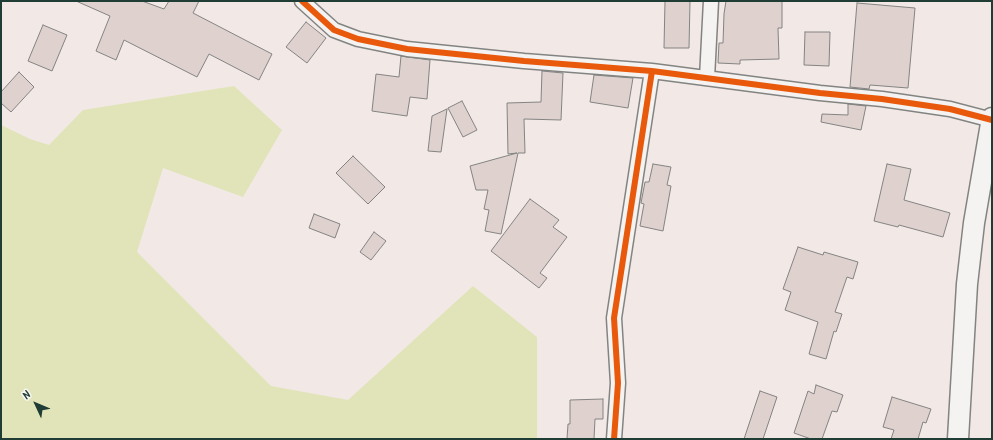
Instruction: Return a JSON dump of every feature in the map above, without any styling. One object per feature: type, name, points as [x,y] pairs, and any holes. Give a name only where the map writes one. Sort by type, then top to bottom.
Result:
[{"type":"street","points":[[302,1],[334,30],[358,39],[414,49],[524,61],[652,71],[820,93],[890,100],[950,109],[992,119],[974,223],[967,284],[958,439]]},
{"type":"street","points":[[707,78],[711,1]]},
{"type":"street","points":[[614,439],[618,383],[614,318],[652,71]]},
{"type":"green space","points":[[234,86],[282,130],[243,197],[163,168],[137,252],[271,386],[348,400],[473,286],[537,337],[537,439],[1,439],[1,125],[30,139],[49,145],[83,110]]},
{"type":"building","points":[[76,1],[142,1],[164,9],[169,1],[199,1],[193,13],[272,54],[259,80],[209,54],[197,77],[124,40],[116,60],[96,51],[110,16]]},
{"type":"building","points":[[665,1],[690,1],[689,48],[664,48]]},
{"type":"building","points":[[726,1],[782,1],[782,28],[778,28],[779,59],[740,60],[740,64],[718,63],[719,43],[723,43]]},
{"type":"building","points":[[857,3],[915,8],[908,88],[870,85],[869,89],[850,87]]},
{"type":"building","points":[[306,22],[326,38],[307,63],[286,47]]},
{"type":"building","points":[[43,25],[67,35],[52,71],[28,61]]},
{"type":"building","points":[[805,32],[830,32],[829,66],[804,65]]},
{"type":"building","points":[[401,56],[430,60],[427,99],[410,97],[407,116],[372,111],[376,74],[399,77]]},
{"type":"building","points":[[542,71],[563,73],[561,120],[524,119],[525,153],[518,153],[501,234],[485,231],[489,210],[484,209],[488,190],[476,190],[470,166],[517,153],[508,154],[507,103],[541,102]]},
{"type":"building","points":[[19,72],[34,87],[11,112],[1,103],[1,92]]},
{"type":"building","points":[[594,75],[633,78],[628,108],[590,102]]},
{"type":"building","points":[[462,101],[477,130],[463,137],[448,108]]},
{"type":"building","points":[[848,104],[866,106],[861,130],[821,122],[822,114],[848,115]]},
{"type":"building","points":[[447,109],[441,152],[428,151],[432,116]]},
{"type":"building","points":[[353,156],[385,187],[368,204],[336,173]]},
{"type":"building","points":[[653,164],[671,167],[667,185],[671,186],[663,231],[640,226],[644,204],[641,203],[645,182],[649,182]]},
{"type":"building","points":[[887,164],[911,169],[904,200],[950,213],[943,237],[899,225],[898,227],[874,221]]},
{"type":"building","points":[[530,199],[559,220],[553,227],[567,237],[540,273],[547,278],[539,288],[491,251]]},
{"type":"building","points":[[314,214],[340,224],[335,238],[309,228]]},
{"type":"building","points":[[374,232],[386,241],[371,260],[360,252]]},
{"type":"building","points":[[798,247],[823,255],[824,252],[858,262],[853,279],[847,277],[835,312],[842,314],[836,332],[834,331],[826,359],[809,354],[818,322],[785,310],[791,292],[783,289]]},
{"type":"building","points":[[816,385],[843,395],[837,412],[832,411],[822,439],[811,439],[794,433],[808,391],[814,394]]},
{"type":"building","points":[[760,391],[777,397],[763,439],[744,439]]},
{"type":"building","points":[[892,397],[931,409],[926,423],[923,422],[918,439],[891,439],[894,430],[883,427]]},
{"type":"building","points":[[603,399],[603,419],[595,419],[594,439],[567,439],[568,424],[570,424],[570,400]]},
{"type":"cycle path","points":[[302,1],[334,30],[358,39],[407,49],[524,61],[652,71],[820,93],[882,99],[950,109],[992,120]]},
{"type":"cycle path","points":[[614,439],[618,383],[614,318],[652,71]]}]
